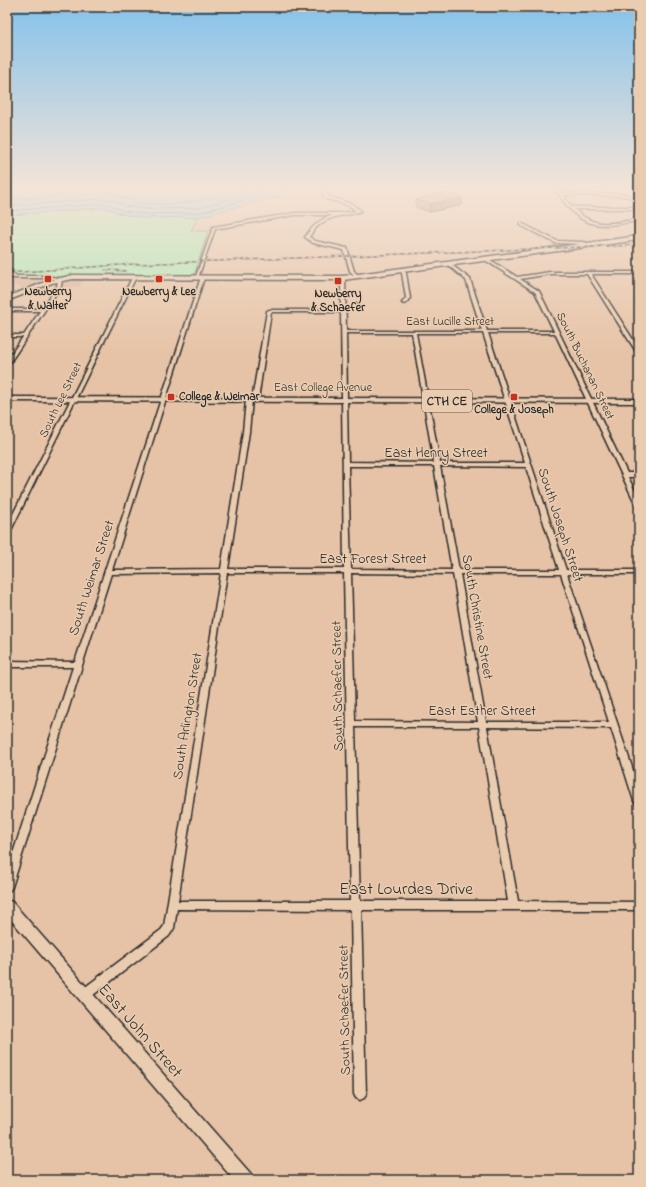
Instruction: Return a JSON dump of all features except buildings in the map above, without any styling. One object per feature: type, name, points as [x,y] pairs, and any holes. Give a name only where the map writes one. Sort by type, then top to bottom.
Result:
[{"type":"main road","points":[[7,298],[60,279],[82,277],[343,278],[594,244]]},
{"type":"main road","name":"East College Avenue","points":[[7,399],[639,401]]},
{"type":"street","name":"South Weimar Street","points":[[7,887],[163,400],[209,244]]},
{"type":"street","points":[[325,244],[346,249],[352,271],[357,276]]},
{"type":"street","name":"South Buchanan Street","points":[[486,259],[537,291],[588,401],[639,505]]},
{"type":"street","name":"South Joseph Street","points":[[449,264],[468,279],[639,801]]},
{"type":"street","points":[[7,270],[11,272],[12,275],[17,277]]},
{"type":"street","points":[[402,271],[404,273],[408,298],[404,303]]},
{"type":"street","points":[[516,278],[550,273],[639,274]]},
{"type":"street","points":[[588,273],[639,353]]},
{"type":"street","points":[[7,277],[47,277],[60,279],[58,286],[7,364]]},
{"type":"street","name":"South Lee Street","points":[[7,532],[134,277]]},
{"type":"street","name":"South Schaefer Street","points":[[343,278],[345,464],[349,572],[351,724],[360,1094]]},
{"type":"street","points":[[7,310],[42,310]]},
{"type":"street","name":"South Arlington Street","points":[[84,995],[165,933],[169,928],[174,905],[246,432],[268,312],[344,311]]},
{"type":"street","name":"East Lucille Street","points":[[344,332],[556,332]]},
{"type":"street","name":"South Christine Street","points":[[414,332],[514,906]]},
{"type":"street","points":[[7,336],[25,336]]},
{"type":"street","name":"East Henry Street","points":[[345,464],[528,465]]},
{"type":"street","points":[[624,475],[639,475]]},
{"type":"street","name":"East Forest Street","points":[[108,572],[639,572]]},
{"type":"street","points":[[7,664],[78,665]]},
{"type":"street","name":"East Esther Street","points":[[351,724],[613,725]]},
{"type":"street","name":"East Lourdes Drive","points":[[174,905],[639,906]]},
{"type":"street","name":"East John Street","points":[[7,906],[245,1180]]},
{"type":"shaded area","points":[[17,278],[50,279],[25,289],[7,284]]},
{"type":"shaded area","points":[[84,279],[79,287],[61,287],[67,280]]},
{"type":"green space","points":[[7,244],[204,244],[194,276],[7,276]]},
{"type":"railway","points":[[7,273],[134,264],[639,245]]},
{"type":"railway","points":[[105,270],[125,271]]},
{"type":"place","name":"Newberry & Walter","points":[[48,279]]},
{"type":"place","name":"Newberry & Lee","points":[[159,279]]},
{"type":"place","name":"Newberry & Schaefer","points":[[338,281]]},
{"type":"place","name":"College & Weimar","points":[[171,397]]},
{"type":"place","name":"College & Joseph","points":[[514,397]]}]
